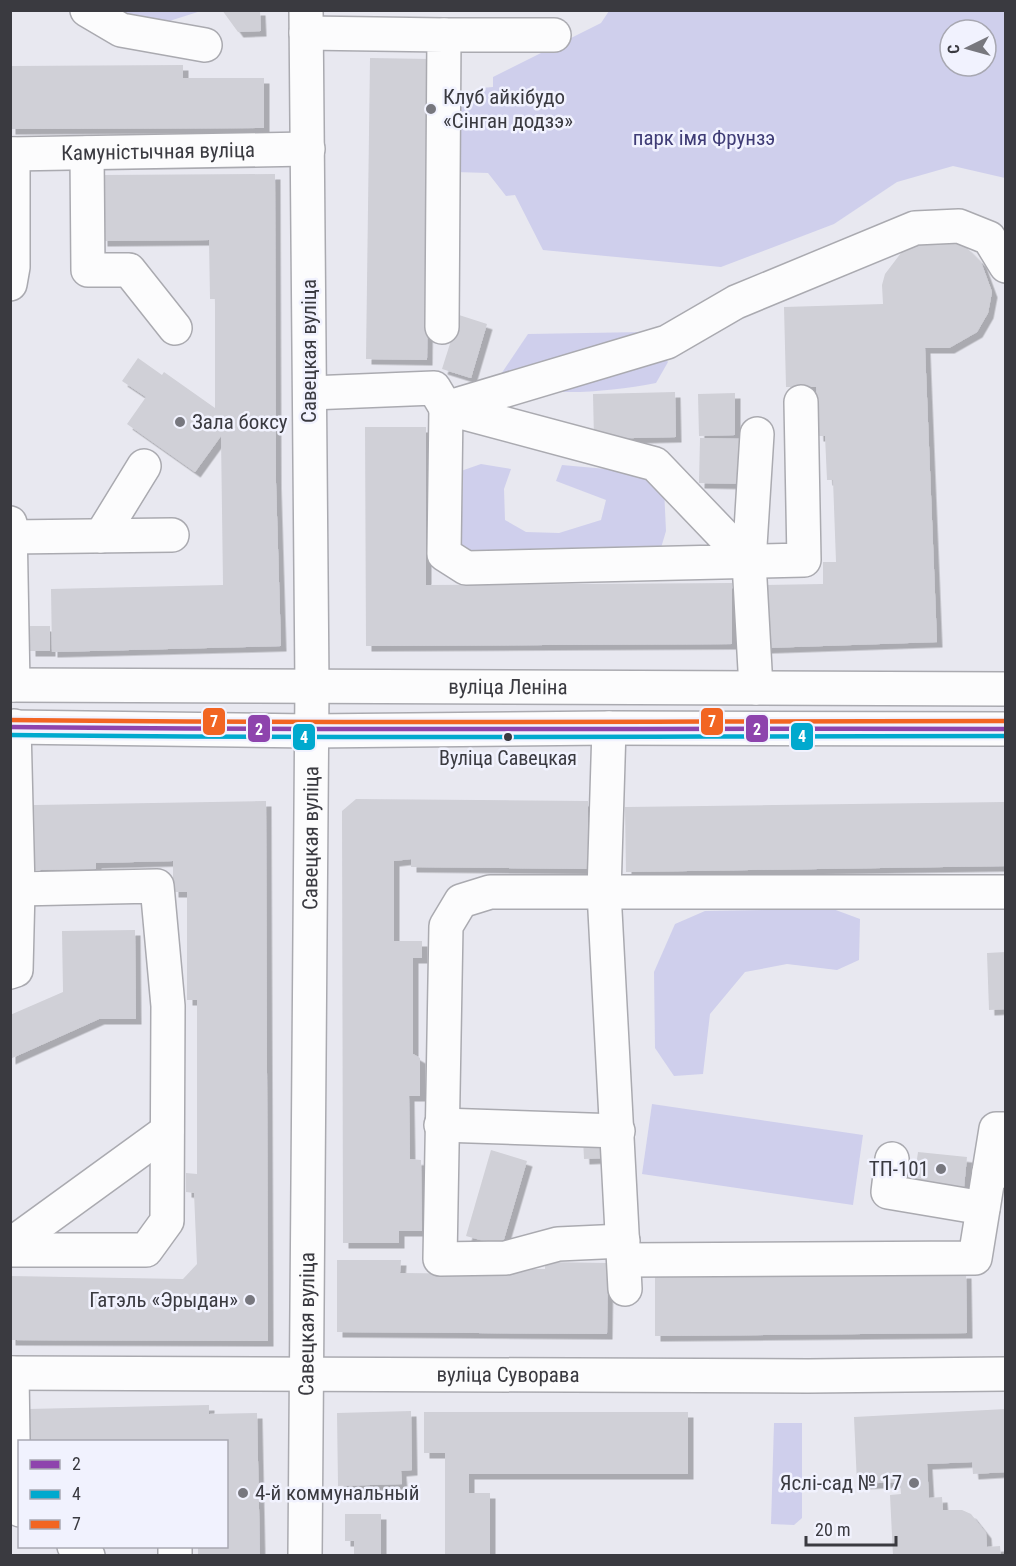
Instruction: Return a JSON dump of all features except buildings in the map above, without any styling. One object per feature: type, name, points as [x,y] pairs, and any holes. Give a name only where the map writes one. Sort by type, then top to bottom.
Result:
[{"type":"street","points":[[87,10],[121,30],[205,45]]},
{"type":"street","points":[[306,22],[444,35],[554,34]]},
{"type":"street","name":"Савецкая вуліца","points":[[305,1556],[312,686],[306,22]]},
{"type":"street","points":[[442,327],[444,35]]},
{"type":"street","name":"Камуністычная вуліца","points":[[12,154],[308,149]]},
{"type":"street","points":[[87,153],[88,270],[129,270],[175,328]]},
{"type":"street","points":[[10,284],[13,267],[12,154]]},
{"type":"street","points":[[446,408],[667,342],[736,302],[915,228],[959,226],[989,238],[1005,266]]},
{"type":"street","points":[[310,393],[434,388],[446,408],[444,554],[466,568],[804,560],[801,402]]},
{"type":"street","points":[[446,408],[655,464],[749,562]]},
{"type":"street","points":[[756,688],[749,562],[757,434]]},
{"type":"street","points":[[101,536],[144,466]]},
{"type":"street","points":[[10,523],[12,685]]},
{"type":"street","points":[[11,537],[172,535]]},
{"type":"street","name":"вуліца Леніна","points":[[12,685],[1005,689]]},
{"type":"street","points":[[10,972],[16,970],[18,889],[13,727]]},
{"type":"street","name":"вуліца Леніна","points":[[13,727],[311,731],[609,728],[1005,729]]},
{"type":"street","points":[[609,728],[604,892],[624,1263]]},
{"type":"street","points":[[10,1250],[146,1250],[167,1221],[168,1006],[157,886],[18,889]]},
{"type":"street","points":[[1005,892],[490,892],[461,901],[446,926],[441,1125],[441,1259],[506,1258],[558,1244],[624,1263],[975,1258],[983,1208],[997,1172],[996,1129],[1005,1129]]},
{"type":"street","points":[[441,1125],[618,1131]]},
{"type":"street","points":[[10,1245],[166,1131]]},
{"type":"street","points":[[892,1159],[888,1192],[983,1208]]},
{"type":"street","points":[[11,1373],[14,1507],[18,1509]]},
{"type":"street","name":"вуліца Суворава","points":[[11,1373],[1005,1374]]},
{"type":"green space","points":[[204,10],[160,24],[102,11]]},
{"type":"green space","name":"парк імя Фрунзэ","points":[[609,11],[1005,11],[1005,178],[953,166],[897,182],[834,224],[721,267],[543,250],[515,195],[506,196],[488,173],[455,172],[449,133],[465,96],[481,88],[493,87],[493,77],[601,23]]},
{"type":"green space","points":[[644,332],[668,362],[656,383],[596,391],[555,392],[495,383],[528,334]]},
{"type":"green space","points":[[481,464],[511,469],[504,489],[505,520],[526,532],[559,533],[601,520],[606,500],[556,481],[562,465],[651,473],[664,488],[666,531],[658,558],[462,552],[458,509],[461,471]]},
{"type":"green space","points":[[833,909],[860,919],[859,960],[837,970],[787,964],[745,972],[710,1014],[703,1074],[674,1076],[655,1048],[654,972],[675,924],[705,911]]},
{"type":"green space","points":[[652,1104],[863,1135],[853,1205],[642,1174]]},
{"type":"green space","points":[[774,1423],[802,1423],[802,1518],[794,1525],[771,1524]]},
{"type":"transit line","name":"7","points":[[10,720],[1006,721]]},
{"type":"transit line","name":"2","points":[[10,727],[1006,729]]},
{"type":"transit line","name":"4","points":[[10,735],[1006,736]]},
{"type":"place","name":"Клуб айкібудо «Сінган додзэ»","points":[[431,109]]},
{"type":"place","name":"Зала боксу","points":[[180,422]]},
{"type":"place","name":"Вуліца Савецкая","points":[[508,737]]},
{"type":"place","name":"ТП-101","points":[[941,1169]]},
{"type":"place","name":"Гатэль «Эрыдан»","points":[[250,1300]]},
{"type":"place","name":"Яслі-сад № 17","points":[[914,1483]]},
{"type":"place","name":"4-й коммунальный","points":[[243,1493]]}]
